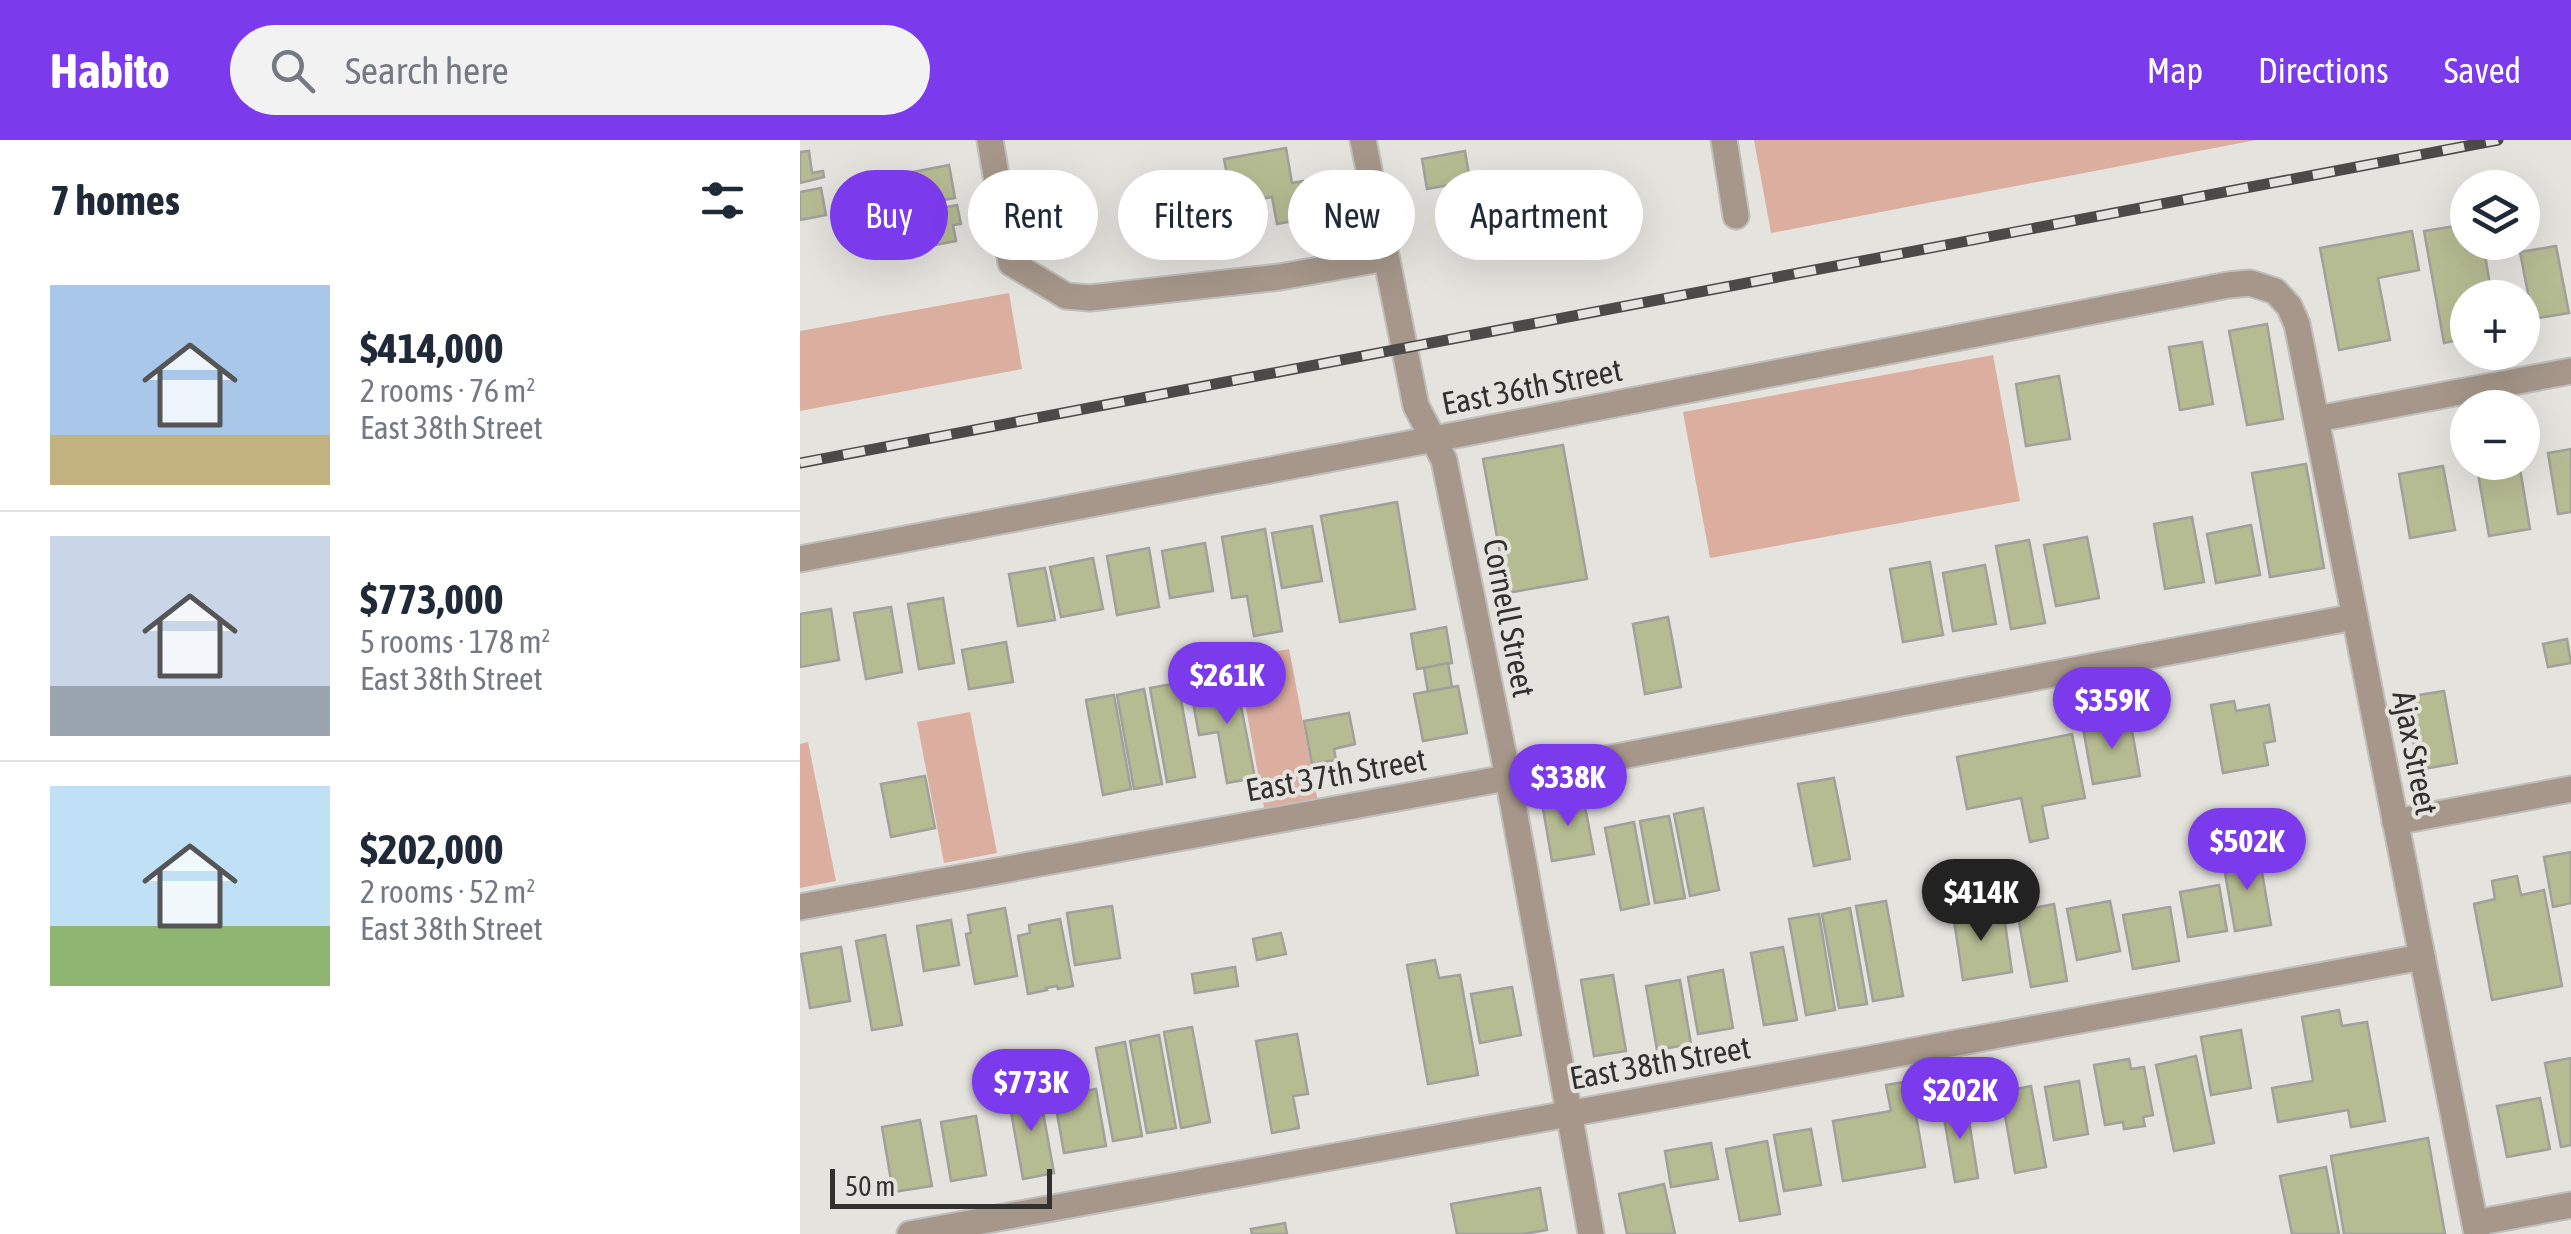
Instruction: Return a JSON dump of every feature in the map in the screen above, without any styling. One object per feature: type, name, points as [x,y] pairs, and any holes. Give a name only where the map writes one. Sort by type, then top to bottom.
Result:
[{"type":"street","points":[[990,140],[1011,263],[1066,296],[1090,298],[1280,277],[1375,260]]},
{"type":"street","name":"Cornell Street","points":[[1363,140],[1369,170]]},
{"type":"street","points":[[1724,140],[1736,216]]},
{"type":"street","name":"Cornell Street","points":[[1386,260],[1416,406],[1444,460],[1508,777],[1591,1234]]},
{"type":"street","name":"East 36th Street","points":[[800,559],[2228,286],[2250,283],[2274,291]]},
{"type":"street","name":"Ajax Street","points":[[2274,291],[2289,306],[2296,324],[2317,420],[2476,1229]]},
{"type":"street","points":[[2317,420],[2571,372]]},
{"type":"street","name":"East 37th Street","points":[[800,907],[2354,617]]},
{"type":"street","points":[[2396,822],[2571,789]]},
{"type":"street","name":"East 38th Street","points":[[910,1234],[2422,957]]},
{"type":"street","points":[[2476,1229],[2571,1205]]},
{"type":"shaded area","points":[[1754,140],[2256,140],[1771,233]]},
{"type":"shaded area","points":[[1009,293],[1022,369],[800,411],[800,331]]},
{"type":"shaded area","points":[[1993,355],[2020,501],[1710,558],[1683,412]]},
{"type":"shaded area","points":[[1289,649],[1318,802],[1265,812],[1237,659]]},
{"type":"shaded area","points":[[970,712],[997,853],[944,863],[917,722]]},
{"type":"shaded area","points":[[808,742],[836,881],[800,888],[800,744]]},
{"type":"building","points":[[1286,148],[1290,170],[1288,222],[1277,224],[1272,197],[1268,198],[1268,170],[1226,170],[1224,159]]},
{"type":"building","points":[[809,151],[812,173],[823,171],[824,177],[800,183],[800,155]]},
{"type":"building","points":[[1465,151],[1468,170],[1435,170],[1435,188],[1427,189],[1422,159]]},
{"type":"building","points":[[949,165],[955,198],[948,199],[948,170],[923,170]]},
{"type":"building","points":[[821,188],[826,215],[800,220],[800,192]]},
{"type":"building","points":[[957,205],[961,224],[953,225],[956,241],[948,243],[948,207]]},
{"type":"building","points":[[2450,227],[2450,260],[2486,260],[2489,280],[2450,280],[2450,342],[2444,343],[2424,231]]},
{"type":"building","points":[[2412,231],[2419,270],[2378,278],[2390,340],[2339,350],[2320,248]]},
{"type":"building","points":[[2556,246],[2569,313],[2540,318],[2540,280],[2525,280],[2522,260],[2540,260],[2540,249]]},
{"type":"building","points":[[2267,324],[2283,419],[2247,425],[2229,331]]},
{"type":"building","points":[[2202,342],[2213,404],[2180,410],[2169,347]]},
{"type":"building","points":[[2059,376],[2070,439],[2026,446],[2016,384]]},
{"type":"building","points":[[1563,445],[1587,579],[1507,593],[1483,459]]},
{"type":"building","points":[[2571,449],[2571,512],[2558,514],[2548,453]]},
{"type":"building","points":[[2306,464],[2324,568],[2270,577],[2252,473]]},
{"type":"building","points":[[2443,466],[2455,530],[2410,538],[2399,474]]},
{"type":"building","points":[[2479,480],[2522,480],[2530,529],[2489,536]]},
{"type":"building","points":[[1397,502],[1415,609],[1340,622],[1321,516]]},
{"type":"building","points":[[2192,517],[2204,582],[2165,589],[2154,524]]},
{"type":"building","points":[[2251,525],[2260,575],[2216,583],[2207,534]]},
{"type":"building","points":[[1312,526],[1322,581],[1282,588],[1272,533]]},
{"type":"building","points":[[1265,529],[1282,631],[1254,636],[1247,596],[1232,598],[1222,537]]},
{"type":"building","points":[[2087,537],[2099,598],[2056,606],[2044,545]]},
{"type":"building","points":[[2029,540],[2045,623],[2011,629],[1996,546]]},
{"type":"building","points":[[1205,543],[1213,591],[1170,598],[1162,551]]},
{"type":"building","points":[[1149,548],[1159,607],[1117,615],[1107,556]]},
{"type":"building","points":[[1093,558],[1103,609],[1061,617],[1050,567]]},
{"type":"building","points":[[1930,562],[1943,635],[1903,642],[1890,569]]},
{"type":"building","points":[[1985,565],[1996,624],[1953,631],[1943,573]]},
{"type":"building","points":[[1045,568],[1055,620],[1018,626],[1009,574]]},
{"type":"building","points":[[943,598],[954,663],[919,669],[908,604]]},
{"type":"building","points":[[891,607],[902,672],[866,679],[854,613]]},
{"type":"building","points":[[831,609],[839,660],[800,667],[800,614]]},
{"type":"building","points":[[1668,617],[1681,687],[1645,694],[1633,624]]},
{"type":"building","points":[[1446,627],[1452,663],[1417,669],[1411,634]]},
{"type":"building","points":[[2567,639],[2571,663],[2548,667],[2543,644]]},
{"type":"building","points":[[1006,642],[1013,682],[969,689],[962,650]]},
{"type":"building","points":[[1448,663],[1452,687],[1428,692],[1424,668]]},
{"type":"building","points":[[1235,675],[1255,778],[1227,783],[1218,732],[1199,735],[1193,702],[1211,699],[1207,680]]},
{"type":"building","points":[[1178,683],[1195,777],[1167,782],[1150,688]]},
{"type":"building","points":[[1458,686],[1467,733],[1423,741],[1414,694]]},
{"type":"building","points":[[1144,689],[1162,784],[1134,789],[1117,695]]},
{"type":"building","points":[[2444,691],[2457,763],[2418,770],[2406,697]]},
{"type":"building","points":[[1114,695],[1131,789],[1103,795],[1086,700]]},
{"type":"building","points":[[2234,701],[2236,711],[2269,705],[2275,741],[2264,743],[2268,765],[2223,773],[2211,705]]},
{"type":"building","points":[[1349,713],[1355,744],[1334,749],[1336,760],[1312,764],[1304,721]]},
{"type":"building","points":[[2130,719],[2140,776],[2093,784],[2083,728]]},
{"type":"building","points":[[2072,734],[2085,798],[2042,806],[2048,838],[2030,842],[2021,798],[1967,809],[1957,757]]},
{"type":"building","points":[[925,776],[935,828],[891,837],[881,784]]},
{"type":"building","points":[[1834,778],[1850,859],[1814,866],[1798,784]]},
{"type":"building","points":[[1583,796],[1594,854],[1552,861],[1542,803]]},
{"type":"building","points":[[1703,808],[1719,890],[1690,896],[1674,814]]},
{"type":"building","points":[[1669,816],[1685,898],[1655,903],[1640,821]]},
{"type":"building","points":[[1634,822],[1649,904],[1621,910],[1605,828]]},
{"type":"building","points":[[2571,852],[2571,903],[2553,907],[2544,857]]},
{"type":"building","points":[[2259,855],[2271,925],[2235,931],[2223,861]]},
{"type":"building","points":[[2517,876],[2521,895],[2544,890],[2562,986],[2492,1000],[2474,904],[2495,899],[2492,881]]},
{"type":"building","points":[[2219,885],[2227,931],[2188,937],[2180,892]]},
{"type":"building","points":[[1886,901],[1903,996],[1873,1001],[1856,906]]},
{"type":"building","points":[[2110,901],[2120,951],[2077,960],[2067,909]]},
{"type":"building","points":[[2054,904],[2067,981],[2031,987],[2017,911]]},
{"type":"building","points":[[1972,905],[1974,921],[2004,916],[2012,972],[1963,980],[1952,907]]},
{"type":"building","points":[[1112,906],[1120,958],[1075,965],[1067,913]]},
{"type":"building","points":[[2170,907],[2179,961],[2133,969],[2123,915]]},
{"type":"building","points":[[1005,908],[1017,976],[975,984],[966,934],[971,933],[968,915]]},
{"type":"building","points":[[1850,908],[1867,1004],[1839,1008],[1822,914]]},
{"type":"building","points":[[1819,914],[1835,1010],[1806,1015],[1789,919]]},
{"type":"building","points":[[1060,919],[1073,986],[1028,994],[1018,936],[1030,933],[1029,925]]},
{"type":"building","points":[[951,920],[959,965],[924,971],[917,926]]},
{"type":"building","points":[[1281,933],[1286,954],[1257,960],[1253,939]]},
{"type":"building","points":[[885,935],[902,1025],[872,1030],[856,941]]},
{"type":"building","points":[[841,947],[850,1001],[810,1008],[801,954]]},
{"type":"building","points":[[1783,947],[1797,1020],[1764,1025],[1751,953]]},
{"type":"building","points":[[1435,960],[1439,978],[1460,975],[1478,1075],[1428,1084],[1407,965]]},
{"type":"building","points":[[1235,967],[1238,986],[1195,993],[1192,974]]},
{"type":"building","points":[[1723,970],[1733,1028],[1698,1034],[1688,977]]},
{"type":"building","points":[[1613,975],[1626,1051],[1594,1056],[1581,980]]},
{"type":"building","points":[[1680,980],[1691,1044],[1657,1050],[1646,986]]},
{"type":"building","points":[[1512,987],[1521,1035],[1480,1043],[1471,994]]},
{"type":"building","points":[[2339,1010],[2342,1026],[2367,1022],[2385,1121],[2351,1127],[2348,1110],[2278,1122],[2272,1088],[2313,1081],[2302,1017]]},
{"type":"building","points":[[1192,1027],[1210,1122],[1181,1128],[1164,1032]]},
{"type":"building","points":[[2241,1030],[2251,1088],[2211,1095],[2201,1037]]},
{"type":"building","points":[[1297,1034],[1308,1094],[1293,1096],[1299,1128],[1272,1133],[1256,1041]]},
{"type":"building","points":[[1159,1035],[1176,1128],[1147,1133],[1130,1041]]},
{"type":"building","points":[[1125,1042],[1142,1136],[1113,1141],[1096,1048]]},
{"type":"building","points":[[2196,1056],[2214,1143],[2174,1151],[2156,1065]]},
{"type":"building","points":[[2571,1058],[2571,1145],[2561,1147],[2545,1063]]},
{"type":"building","points":[[2129,1059],[2131,1069],[2144,1067],[2153,1115],[2143,1117],[2145,1126],[2124,1129],[2123,1122],[2105,1125],[2094,1065]]},
{"type":"building","points":[[1910,1081],[1925,1167],[1843,1181],[1833,1121],[1891,1111],[1886,1085]]},
{"type":"building","points":[[2079,1081],[2088,1134],[2054,1140],[2045,1087]]},
{"type":"building","points":[[2031,1086],[2046,1167],[2015,1173],[2001,1092]]},
{"type":"building","points":[[1096,1089],[1106,1146],[1064,1153],[1054,1096]]},
{"type":"building","points":[[1039,1090],[1054,1173],[1023,1179],[1008,1095]]},
{"type":"building","points":[[2540,1098],[2550,1149],[2507,1157],[2497,1106]]},
{"type":"building","points":[[1966,1102],[1978,1178],[1955,1182],[1942,1106]]},
{"type":"building","points":[[976,1116],[986,1175],[951,1181],[941,1122]]},
{"type":"building","points":[[920,1120],[932,1186],[893,1192],[882,1127]]},
{"type":"building","points":[[1811,1129],[1821,1185],[1784,1191],[1774,1135]]},
{"type":"building","points":[[2428,1138],[2445,1234],[2344,1234],[2331,1156]]},
{"type":"building","points":[[1767,1141],[1780,1214],[1740,1221],[1726,1149]]},
{"type":"building","points":[[1711,1143],[1718,1179],[1671,1187],[1665,1151]]},
{"type":"building","points":[[2326,1167],[2339,1234],[2292,1234],[2280,1176]]},
{"type":"building","points":[[1664,1184],[1675,1234],[1627,1234],[1619,1194]]},
{"type":"building","points":[[1540,1188],[1547,1230],[1457,1234],[1451,1204]]},
{"type":"building","points":[[1285,1223],[1287,1234],[1252,1234],[1251,1229]]},
{"type":"railway","points":[[800,463],[2498,140]]}]
